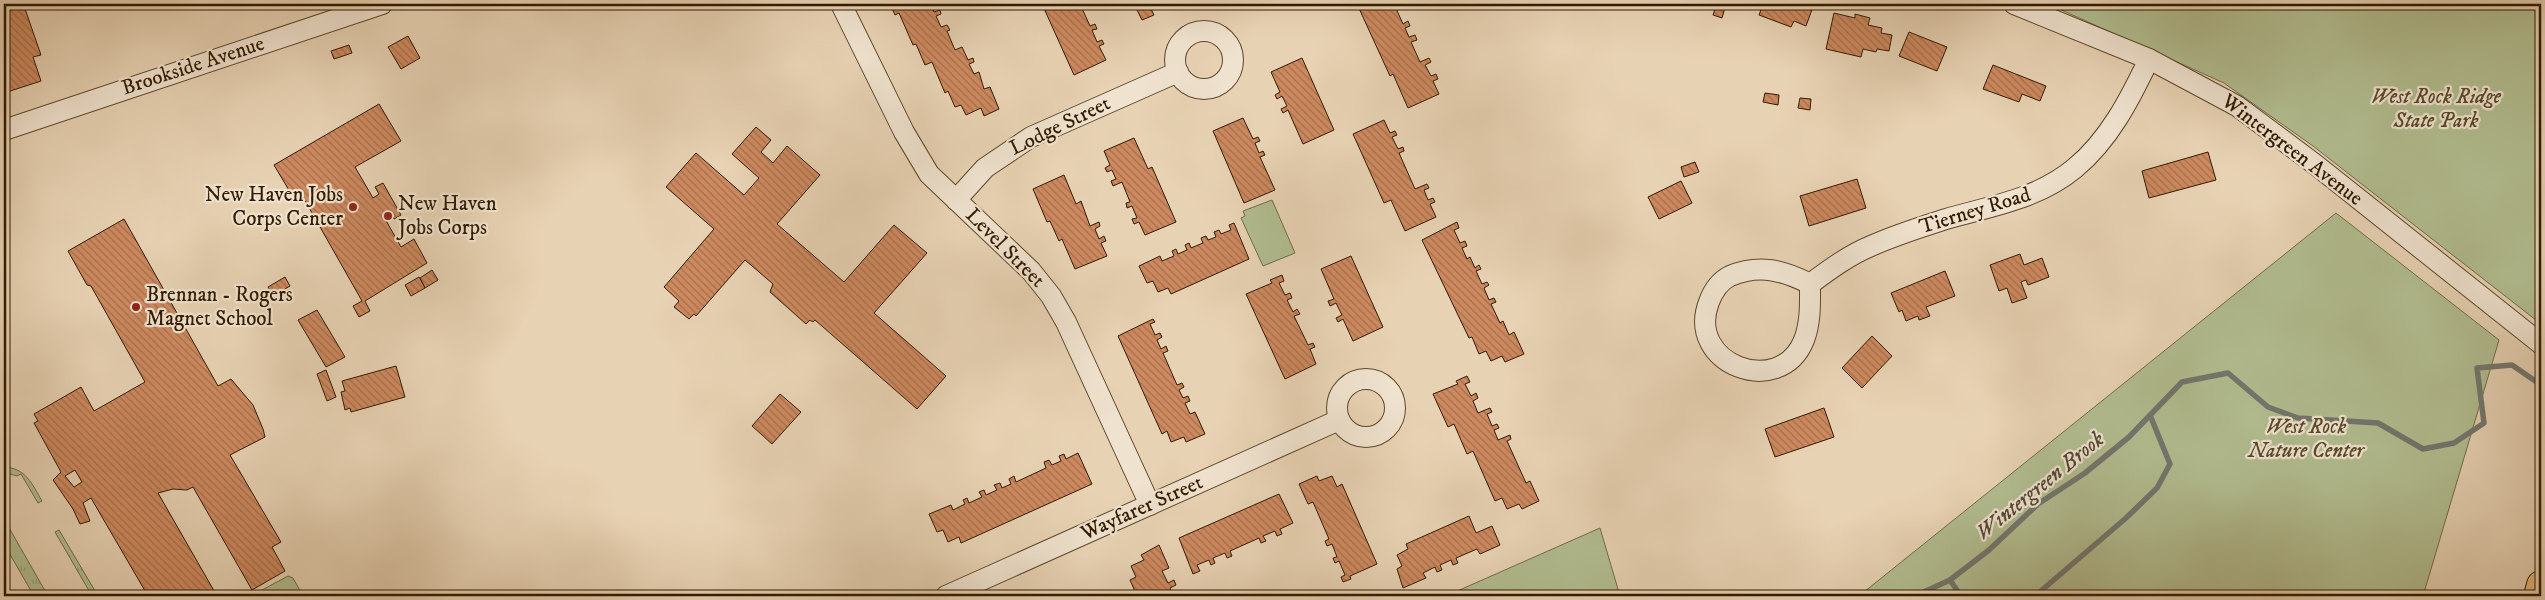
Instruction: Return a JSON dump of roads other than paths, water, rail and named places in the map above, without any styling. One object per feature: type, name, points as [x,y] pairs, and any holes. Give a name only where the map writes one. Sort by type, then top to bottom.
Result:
[{"type":"highway","points":[[2538,596],[2541,585]]},
{"type":"street","name":"Brookside Avenue","points":[[4,130],[382,4]]},
{"type":"street","name":"Level Street","points":[[842,4],[904,132],[929,174],[1031,271],[1052,296],[1066,322],[1150,505]]},
{"type":"street","name":"Wintergreen Avenue","points":[[2014,4],[2149,60],[2214,92],[2268,128],[2541,344]]},
{"type":"street","name":"Tierney Road","points":[[1810,284],[1870,246],[1945,220],[2022,199],[2040,191],[2075,169],[2105,138],[2128,102],[2149,60]]},
{"type":"street","name":"Lodge Street","points":[[956,200],[985,168],[1031,137],[1178,72]]},
{"type":"street","points":[[1767,268],[1791,274],[1810,284],[1809,321],[1804,340],[1792,358],[1767,370],[1749,371],[1727,363],[1714,349],[1706,328],[1707,308],[1713,291],[1728,277],[1748,269],[1767,268]]},
{"type":"street","name":"Wayfarer Street","points":[[946,596],[1339,420]]},
{"type":"waterway","name":"Wintergreen Brook","points":[[1915,596],[1950,580],[1989,550],[2038,504],[2085,473],[2129,437],[2182,382],[2228,373],[2268,407],[2298,418],[2378,423],[2423,449],[2454,443],[2484,423],[2477,368],[2512,365],[2541,385]]},
{"type":"waterway","name":"Wintergreen Brook","points":[[2035,596],[2126,518],[2157,488],[2170,464],[2150,415]]},
{"type":"waterway","name":"Wintergreen Brook","points":[[1950,580],[1961,596]]},
{"type":"place","name":"New Haven Jobs Corps Center","points":[[353,207]]},
{"type":"place","name":"New Haven Jobs Corps","points":[[388,216]]},
{"type":"place","name":"Brennan - Rogers Magnet School","points":[[136,307]]},
{"type":"park label","name":"West Rock Ridge State Park","points":[[2436,109]]},
{"type":"park label","name":"West Rock Nature Center","points":[[2306,439]]}]
